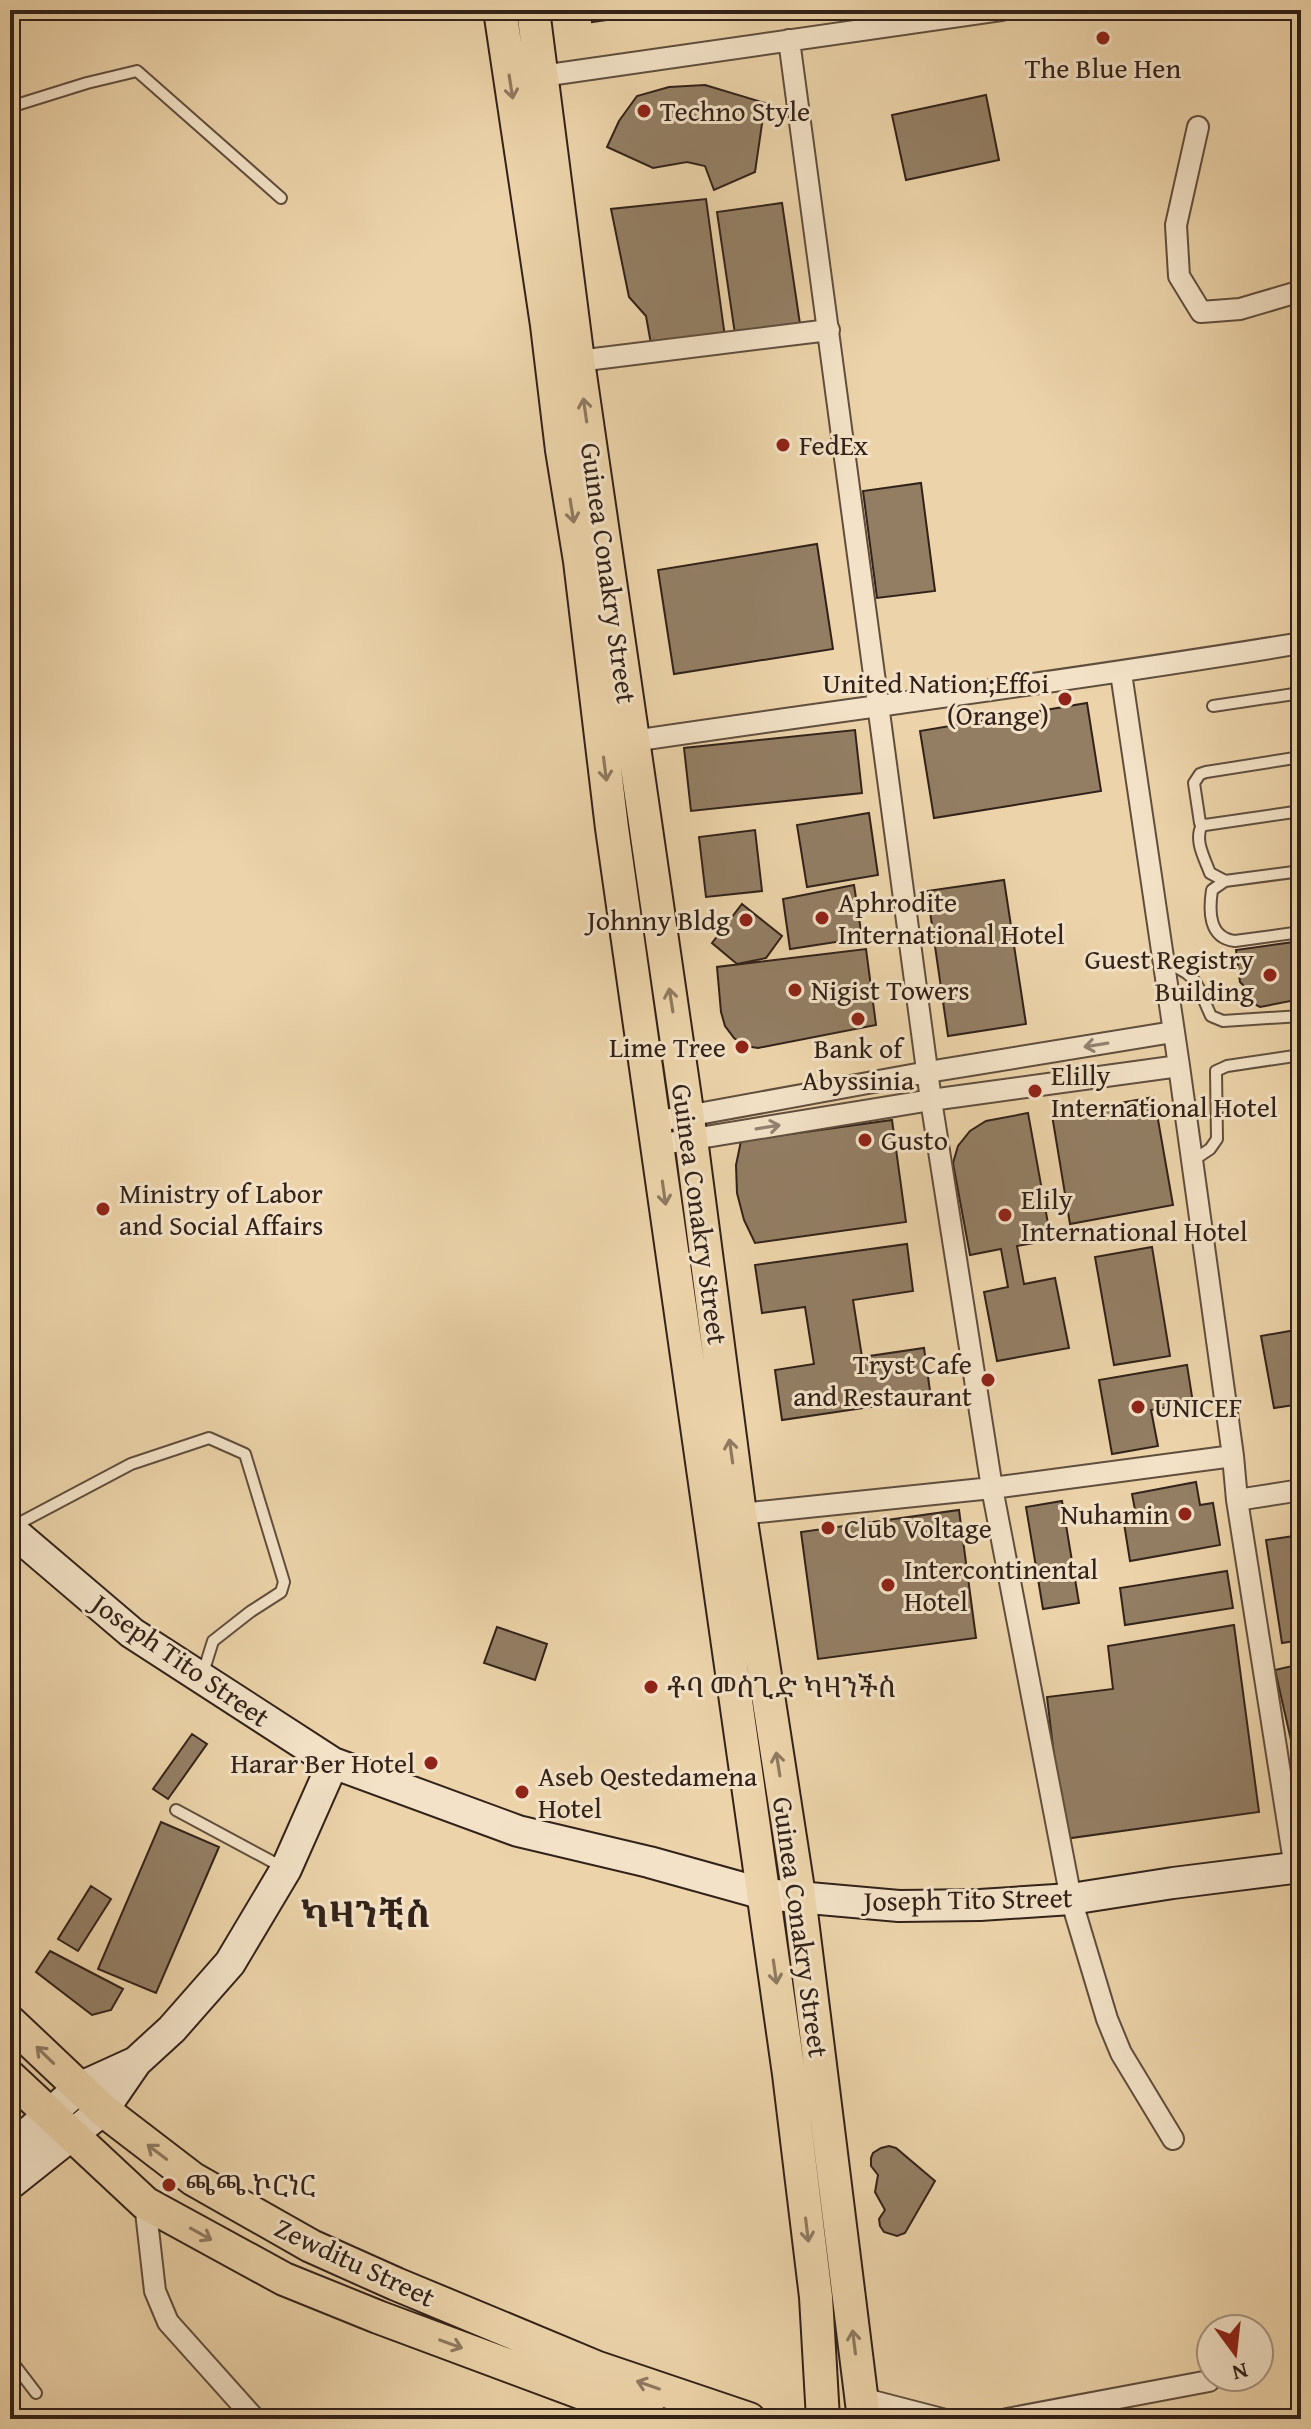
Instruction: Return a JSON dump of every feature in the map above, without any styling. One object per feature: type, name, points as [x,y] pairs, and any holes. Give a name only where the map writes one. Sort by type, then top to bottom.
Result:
[{"type":"main road","name":"Guinea Conakry Street","points":[[500,10],[540,171],[578,361],[690,1128],[740,1514],[799,1896],[862,2409]]},
{"type":"main road","name":"Guinea Conakry Street","points":[[533,10],[542,76],[540,171],[562,450],[580,561],[612,828],[692,1401],[764,1894],[816,2297],[823,2419]]},
{"type":"main road","points":[[692,1401],[724,1396]]},
{"type":"main road","name":"Joseph Tito Street","points":[[10,1528],[132,1633],[333,1763],[518,1831],[649,1862],[764,1894],[899,1906],[1071,1899],[1298,1868]]},
{"type":"main road","points":[[10,2149],[103,2110],[136,2062],[172,2029],[230,1963],[286,1869],[333,1763]]},
{"type":"main road","name":"Zewditu Street","points":[[10,2022],[103,2110],[193,2179],[311,2246],[598,2368],[749,2419]]},
{"type":"main road","points":[[10,2184],[62,2126],[79,2088],[136,2062]]},
{"type":"main road","name":"Zewditu Street","points":[[10,2077],[145,2203],[284,2279],[652,2419]]},
{"type":"street","points":[[542,76],[1001,10]]},
{"type":"street","points":[[789,40],[931,1100],[992,1488],[1071,1899],[1107,2019],[1121,2053],[1173,2139]]},
{"type":"street","points":[[1198,127],[1176,225],[1179,276],[1201,312],[1240,309],[1301,291]]},
{"type":"street","points":[[578,361],[829,330]]},
{"type":"street","points":[[633,741],[1121,673],[1301,643]]},
{"type":"street","points":[[1121,673],[1179,1066],[1237,1500],[1298,1868]]},
{"type":"street","points":[[612,828],[644,824]]},
{"type":"street","points":[[656,1134],[928,1072],[1173,1032]]},
{"type":"street","points":[[690,1128],[931,1100],[1179,1066]]},
{"type":"street","points":[[740,1514],[992,1488],[1233,1456]]},
{"type":"street","points":[[1237,1500],[1301,1490]]},
{"type":"street","points":[[145,2203],[155,2291],[168,2322],[255,2419]]},
{"type":"street","points":[[1007,2419],[1195,2384]]},
{"type":"street","points":[[862,2409],[942,2419]]},
{"type":"lane","points":[[10,107],[137,71],[281,198]]},
{"type":"lane","points":[[1213,706],[1301,693]]},
{"type":"lane","points":[[1225,881],[1210,873],[1199,841],[1202,825],[1194,783],[1200,774],[1301,757]]},
{"type":"lane","points":[[1202,825],[1301,811]]},
{"type":"lane","points":[[1301,871],[1225,881],[1212,890],[1209,912],[1222,937],[1235,941],[1301,932]]},
{"type":"lane","points":[[1163,962],[1186,970],[1192,976],[1211,1016],[1223,1021],[1301,1016]]},
{"type":"lane","points":[[1192,1161],[1210,1149],[1217,1139],[1216,1071],[1227,1066],[1301,1055]]},
{"type":"lane","points":[[10,1528],[131,1464],[209,1438],[245,1454],[284,1582],[281,1592],[213,1641],[202,1678]]},
{"type":"lane","points":[[176,1810],[286,1869]]},
{"type":"lane","points":[[10,2359],[36,2393]]},
{"type":"building","points":[[590,10],[656,10],[656,13],[592,22]]},
{"type":"building","points":[[705,85],[765,103],[755,172],[714,190],[705,166],[687,162],[653,168],[607,147],[619,121],[637,96],[669,87]]},
{"type":"building","points":[[986,95],[999,160],[906,180],[892,115]]},
{"type":"building","points":[[706,199],[725,337],[651,344],[646,316],[629,297],[611,209]]},
{"type":"building","points":[[782,203],[800,324],[735,334],[717,212]]},
{"type":"building","points":[[921,483],[935,591],[877,598],[863,491]]},
{"type":"building","points":[[817,544],[833,649],[674,674],[658,570]]},
{"type":"building","points":[[1087,703],[1101,791],[934,818],[920,731]]},
{"type":"building","points":[[855,730],[862,793],[691,811],[684,748]]},
{"type":"building","points":[[869,813],[878,875],[807,887],[797,825]]},
{"type":"building","points":[[755,830],[762,891],[706,897],[699,837]]},
{"type":"building","points":[[1004,880],[1026,1024],[948,1036],[927,891]]},
{"type":"building","name":"Aphrodite International Hotel","points":[[854,885],[862,938],[790,949],[783,899]]},
{"type":"building","name":"Johnny Bldg","points":[[742,904],[782,936],[766,958],[737,964],[712,943]]},
{"type":"building","name":"Guest Registry Building","points":[[1301,941],[1301,999],[1260,1007],[1256,1005],[1250,992],[1240,982],[1236,950]]},
{"type":"building","name":"Nigist Towers","points":[[866,949],[876,1025],[758,1048],[745,1046],[725,1026],[717,967]]},
{"type":"building","points":[[1154,1097],[1173,1205],[1070,1224],[1052,1115]]},
{"type":"building","name":"Elily International Hotel","points":[[1028,1113],[1051,1240],[1017,1246],[1024,1284],[1055,1278],[1069,1348],[997,1361],[984,1292],[1008,1287],[1001,1249],[970,1255],[953,1163],[958,1146],[970,1131],[986,1121]]},
{"type":"building","points":[[892,1120],[906,1222],[755,1243],[744,1220],[737,1193],[736,1165],[741,1141]]},
{"type":"building","points":[[907,1244],[913,1291],[853,1300],[862,1357],[924,1348],[931,1398],[782,1420],[775,1370],[814,1364],[805,1307],[762,1313],[755,1265]]},
{"type":"building","points":[[1152,1247],[1170,1356],[1114,1365],[1095,1257]]},
{"type":"building","points":[[1301,1329],[1301,1404],[1274,1408],[1261,1336]]},
{"type":"building","name":"UNICEF","points":[[1187,1365],[1193,1403],[1151,1410],[1158,1446],[1112,1454],[1099,1380]]},
{"type":"building","points":[[1196,1482],[1200,1505],[1213,1503],[1220,1545],[1130,1561],[1123,1517],[1136,1515],[1132,1494]]},
{"type":"building","points":[[1062,1501],[1079,1603],[1043,1609],[1026,1507]]},
{"type":"building","name":"Intercontinental Hotel","points":[[959,1510],[976,1638],[818,1659],[801,1532]]},
{"type":"building","points":[[1301,1535],[1301,1640],[1282,1643],[1266,1540]]},
{"type":"building","points":[[1227,1571],[1233,1608],[1125,1625],[1120,1588]]},
{"type":"building","points":[[1234,1625],[1259,1812],[1064,1839],[1047,1697],[1113,1689],[1108,1646]]},
{"type":"building","points":[[497,1627],[547,1644],[535,1680],[484,1663]]},
{"type":"building","points":[[1301,1664],[1301,1784],[1275,1670]]},
{"type":"building","points":[[192,1734],[207,1744],[168,1799],[153,1789]]},
{"type":"building","points":[[161,1822],[219,1847],[156,1993],[98,1969]]},
{"type":"building","points":[[91,1886],[111,1899],[78,1951],[58,1939]]},
{"type":"building","points":[[50,1951],[123,1989],[111,2010],[92,2015],[36,1972]]},
{"type":"building","points":[[889,2146],[896,2148],[935,2181],[905,2233],[897,2236],[884,2232],[880,2226],[879,2219],[885,2210],[875,2192],[878,2175],[871,2166],[873,2153]]},
{"type":"place","name":"The Blue Hen","points":[[1103,38]]},
{"type":"place","name":"Techno Style","points":[[644,111]]},
{"type":"place","name":"FedEx","points":[[783,445]]},
{"type":"place","name":"United Nation;Effoi (Orange)","points":[[1065,699]]},
{"type":"place","name":"Aphrodite International Hotel","points":[[822,918]]},
{"type":"place","name":"Johnny Bldg","points":[[746,920]]},
{"type":"place","name":"Guest Registry Building","points":[[1270,975]]},
{"type":"place","name":"Nigist Towers","points":[[795,990]]},
{"type":"place","name":"Bank of Abyssinia","points":[[858,1019]]},
{"type":"place","name":"Lime Tree","points":[[742,1047]]},
{"type":"place","name":"Elilly International Hotel","points":[[1035,1091]]},
{"type":"place","name":"Gusto","points":[[865,1140]]},
{"type":"place","name":"Ministry of Labor and Social Affairs","points":[[103,1209]]},
{"type":"place","name":"Elily International Hotel","points":[[1005,1215]]},
{"type":"place","name":"Tryst Cafe and Restaurant","points":[[988,1380]]},
{"type":"place","name":"UNICEF","points":[[1138,1407]]},
{"type":"place","name":"Nuhamin","points":[[1185,1514]]},
{"type":"place","name":"Club Voltage","points":[[828,1528]]},
{"type":"place","name":"Intercontinental Hotel","points":[[888,1585]]},
{"type":"place","name":"ቶባ መስጊድ ካዛንችስ","points":[[651,1687]]},
{"type":"place","name":"Harar Ber Hotel","points":[[431,1763]]},
{"type":"place","name":"Aseb Qestedamena Hotel","points":[[522,1792]]},
{"type":"place","name":"ጫጫ ኮርነር","points":[[169,2185]]},
{"type":"district","name":"ካዛንቺስ","points":[[365,1914]]}]
